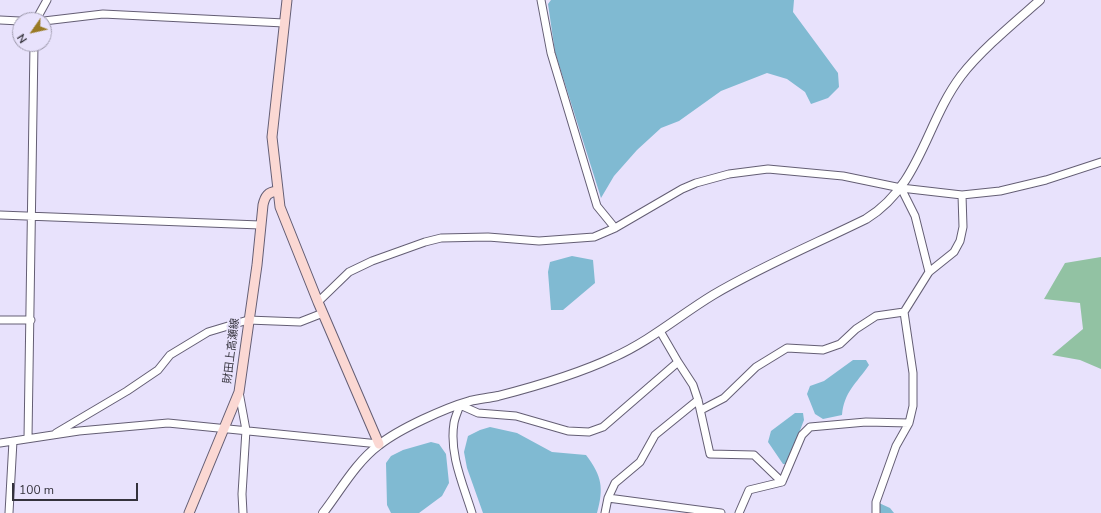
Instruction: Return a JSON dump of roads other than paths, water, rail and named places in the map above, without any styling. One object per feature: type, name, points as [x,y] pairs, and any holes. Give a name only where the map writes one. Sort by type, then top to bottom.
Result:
[{"type":"main road","points":[[287,0],[272,137],[280,207],[322,313],[379,444]]},
{"type":"main road","name":"財田上高瀬線","points":[[189,513],[239,392],[257,265],[260,225],[265,197],[271,192],[277,191]]},
{"type":"street","points":[[41,12],[48,0]]},
{"type":"street","points":[[541,0],[551,53],[597,206],[615,228]]},
{"type":"street","points":[[323,513],[366,456],[379,444],[412,426],[468,402],[498,396],[594,365],[616,356],[660,331],[712,296],[737,282],[866,219],[881,209],[901,188],[912,171],[950,95],[961,77],[973,63],[1040,0]]},
{"type":"street","points":[[52,20],[103,14],[284,23]]},
{"type":"street","points":[[0,20],[12,21]]},
{"type":"street","points":[[28,438],[34,52]]},
{"type":"street","points":[[318,302],[349,272],[372,261],[425,242],[441,238],[488,237],[539,241],[594,237],[615,228],[682,189],[696,183],[729,174],[768,169],[843,176],[901,188],[962,195],[1000,191],[1046,180],[1101,162]]},
{"type":"street","points":[[901,188],[915,216],[929,272]]},
{"type":"street","points":[[876,513],[876,502],[896,446],[909,423],[913,406],[913,373],[904,312],[929,272],[954,252],[960,241],[963,227],[962,195]]},
{"type":"street","points":[[0,215],[260,225]]},
{"type":"street","points":[[701,410],[724,398],[756,367],[787,348],[823,350],[840,344],[856,329],[876,316],[904,312]]},
{"type":"street","points":[[52,435],[127,391],[158,370],[170,355],[208,332],[248,320],[300,322],[322,313]]},
{"type":"street","points":[[0,320],[31,320]]},
{"type":"street","points":[[660,331],[693,385],[701,410],[710,454],[754,455],[782,482]]},
{"type":"street","points":[[460,405],[478,413],[516,416],[568,431],[589,432],[603,427],[678,362]]},
{"type":"street","points":[[239,392],[246,430],[242,494],[243,513]]},
{"type":"street","points":[[605,513],[608,498],[615,484],[640,462],[655,435],[698,400]]},
{"type":"street","points":[[460,405],[454,422],[453,446],[456,462],[472,513]]},
{"type":"street","points":[[782,482],[802,435],[810,426],[866,422],[909,423]]},
{"type":"street","points":[[0,443],[52,435],[168,423],[379,444]]},
{"type":"street","points":[[9,513],[13,441]]},
{"type":"street","points":[[739,513],[749,490],[782,482]]},
{"type":"street","points":[[608,498],[721,513]]},
{"type":"water","points":[[551,0],[794,0],[793,12],[838,73],[839,87],[828,98],[811,104],[805,92],[787,79],[767,73],[721,91],[679,121],[661,128],[637,150],[614,176],[601,198],[555,52],[548,4]]},
{"type":"water","points":[[572,256],[593,260],[595,283],[563,310],[551,310],[548,272],[550,262]]},
{"type":"water","points":[[853,360],[866,360],[869,365],[851,388],[845,400],[842,415],[823,419],[815,414],[807,394],[810,386],[824,381]]},
{"type":"water","points":[[795,413],[803,413],[804,420],[787,464],[783,464],[768,442],[771,431]]},
{"type":"water","points":[[490,427],[517,433],[552,452],[586,455],[595,469],[600,482],[601,489],[597,513],[483,513],[467,468],[464,452],[468,436]]},
{"type":"water","points":[[431,442],[439,444],[446,454],[449,483],[442,496],[419,513],[391,513],[387,505],[386,463],[391,456],[403,450]]},
{"type":"water","points":[[879,503],[890,508],[894,513],[880,513]]}]
